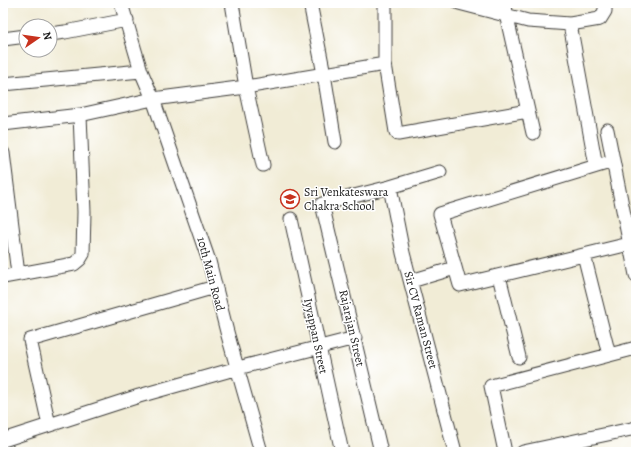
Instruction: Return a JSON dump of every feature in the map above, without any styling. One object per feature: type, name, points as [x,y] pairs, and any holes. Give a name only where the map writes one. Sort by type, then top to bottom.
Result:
[{"type":"street","name":"10th Main Road","points":[[121,3],[141,71],[153,99],[209,262],[261,452]]},
{"type":"street","points":[[232,3],[246,87],[263,164]]},
{"type":"street","points":[[310,3],[324,74],[335,142]]},
{"type":"street","points":[[385,3],[385,64],[396,132],[398,134],[528,111]]},
{"type":"street","points":[[459,3],[505,8],[528,21],[570,24],[600,19],[605,11],[606,3]]},
{"type":"street","points":[[505,8],[533,133]]},
{"type":"street","points":[[58,33],[127,20]]},
{"type":"street","points":[[570,24],[596,166]]},
{"type":"street","points":[[3,39],[18,37]]},
{"type":"street","points":[[3,124],[80,115],[153,99],[246,87],[385,64]]},
{"type":"street","points":[[3,84],[141,71]]},
{"type":"street","points":[[3,278],[74,264],[83,254],[84,212],[80,115]]},
{"type":"street","points":[[607,130],[636,275]]},
{"type":"street","points":[[3,153],[18,274]]},
{"type":"street","points":[[613,161],[440,214],[460,286],[629,244]]},
{"type":"street","points":[[390,187],[440,172]]},
{"type":"street","name":"Rajarajan Street","points":[[381,452],[322,204],[390,187]]},
{"type":"street","name":"Sir CV Raman Street","points":[[390,187],[403,253],[455,452]]},
{"type":"street","name":"Iyyappan Street","points":[[291,219],[342,452]]},
{"type":"street","points":[[584,255],[609,355]]},
{"type":"street","points":[[411,281],[455,268]]},
{"type":"street","points":[[499,276],[519,357]]},
{"type":"street","points":[[49,425],[30,340],[215,287]]},
{"type":"street","points":[[3,440],[139,396],[238,368],[355,338]]},
{"type":"street","points":[[505,452],[491,386],[636,348]]},
{"type":"street","points":[[523,452],[636,428]]},
{"type":"place","name":"Sri Venkateswara Chakra School","points":[[290,199]]}]
